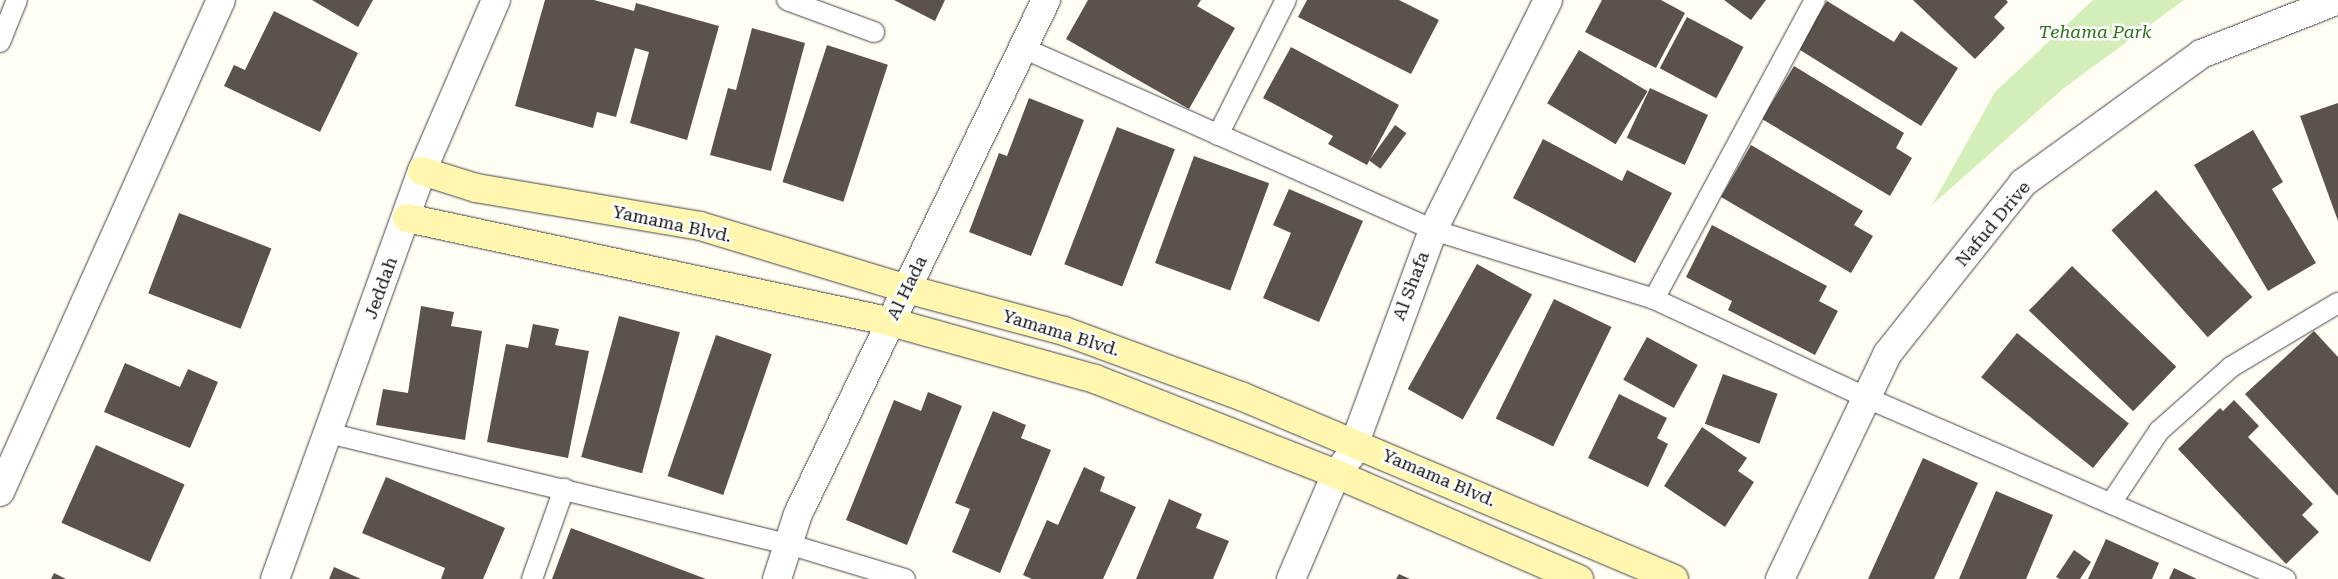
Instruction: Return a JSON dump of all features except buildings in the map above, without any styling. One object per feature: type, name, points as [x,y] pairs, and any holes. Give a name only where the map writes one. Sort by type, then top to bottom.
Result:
[{"type":"main road","name":"Yamama Blvd.","points":[[422,171],[476,188],[700,226],[907,289],[1064,331],[1241,396],[1352,441],[1674,579]]},
{"type":"main road","name":"Yamama Blvd.","points":[[407,218],[891,322],[1095,379],[1336,474],[1579,579]]},
{"type":"street","points":[[0,492],[221,0]]},
{"type":"street","name":"Jeddah","points":[[275,579],[407,218],[422,171],[496,0]]},
{"type":"street","name":"Al Hada","points":[[777,579],[798,514],[1046,0]]},
{"type":"street","name":"Al Shafa","points":[[1291,579],[1336,474],[1350,456],[1352,441],[1433,230],[1548,0]]},
{"type":"street","name":"Nafud Drive","points":[[1780,579],[1888,353],[2023,183],[2201,54],[2338,0]]},
{"type":"lane","points":[[0,42],[17,0]]},
{"type":"lane","points":[[787,0],[874,32]]},
{"type":"lane","points":[[1218,135],[1286,0]]},
{"type":"lane","points":[[1654,299],[1815,0]]},
{"type":"lane","points":[[1023,48],[1433,230],[1654,299],[1867,398],[2286,579]]},
{"type":"lane","points":[[2110,504],[2159,431],[2224,374],[2338,303]]},
{"type":"lane","points":[[328,433],[788,544],[905,579]]},
{"type":"lane","points":[[532,579],[564,490]]},
{"type":"green space","name":"Tehama Park","points":[[2093,0],[2184,0],[2064,88],[1932,205],[1995,92]]}]
